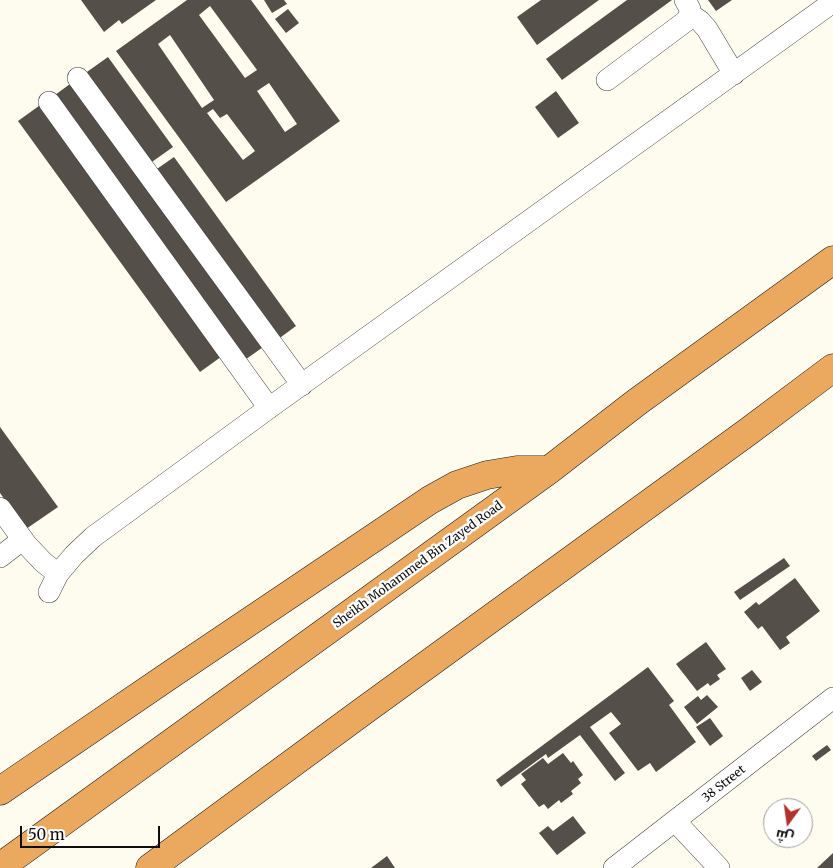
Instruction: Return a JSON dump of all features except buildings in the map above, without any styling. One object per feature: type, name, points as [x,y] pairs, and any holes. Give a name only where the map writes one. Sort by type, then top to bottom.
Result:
[{"type":"highway","name":"Sheikh Mohammed Bin Zayed Road","points":[[0,867],[549,470],[637,402],[833,260]]},
{"type":"highway","points":[[150,868],[833,368]]},
{"type":"highway","points":[[0,791],[430,500],[457,485],[487,475],[517,470],[549,470]]},
{"type":"street","points":[[0,508],[22,540],[43,562],[53,583],[74,555],[94,537],[269,408],[833,2]]},
{"type":"street","points":[[687,7],[707,29],[734,74]]},
{"type":"street","points":[[607,80],[686,21],[687,7]]},
{"type":"street","points":[[78,78],[302,385]]},
{"type":"street","points":[[49,102],[269,408]]},
{"type":"street","points":[[0,556],[22,540]]},
{"type":"street","name":"38 Street","points":[[614,868],[833,698]]},
{"type":"street","points":[[675,821],[719,868]]}]
